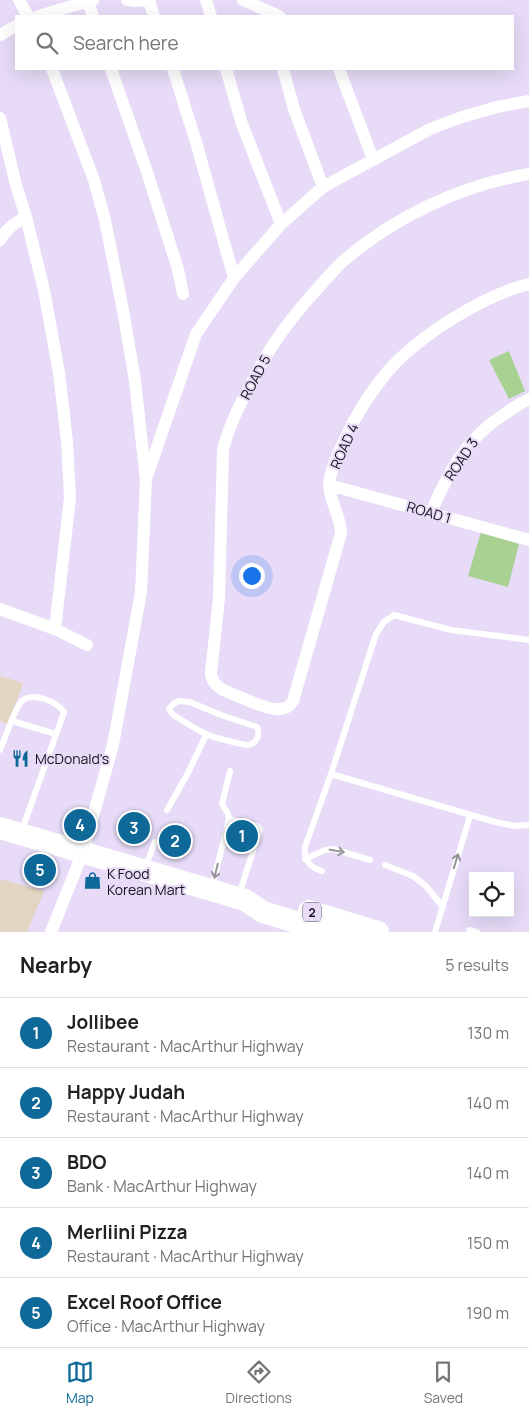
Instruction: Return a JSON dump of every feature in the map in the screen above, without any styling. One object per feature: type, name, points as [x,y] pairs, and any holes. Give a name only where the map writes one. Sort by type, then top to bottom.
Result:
[{"type":"highway","name":"2","points":[[10,831],[241,899],[263,912],[329,932]]},
{"type":"highway","name":"2","points":[[241,899],[267,898],[378,932]]},
{"type":"street","points":[[19,0],[27,15]]},
{"type":"street","points":[[127,0],[150,0],[154,15]]},
{"type":"street","points":[[206,0],[211,15]]},
{"type":"street","points":[[243,0],[265,13]]},
{"type":"street","points":[[41,15],[90,1],[93,15]]},
{"type":"street","points":[[0,35],[15,27]]},
{"type":"street","points":[[51,932],[83,852],[113,745],[141,592],[146,480],[135,381],[105,220],[94,180],[52,70]]},
{"type":"street","points":[[111,70],[146,169],[184,294]]},
{"type":"street","points":[[173,70],[196,142],[234,278]]},
{"type":"street","points":[[226,70],[242,124],[280,224]]},
{"type":"street","points":[[283,70],[294,109],[323,187]]},
{"type":"street","points":[[339,70],[374,159]]},
{"type":"street","points":[[146,480],[196,334],[234,278],[280,224],[323,187],[430,129],[497,107],[529,101]]},
{"type":"street","points":[[0,118],[48,308],[59,373],[67,441],[70,498],[54,629]]},
{"type":"street","name":"ROAD 5","points":[[248,700],[218,687],[214,683],[211,673],[220,598],[223,450],[236,413],[260,365],[292,317],[340,264],[358,249],[401,220],[423,209],[473,188],[529,174]]},
{"type":"street","points":[[0,240],[4,233],[14,224],[26,217]]},
{"type":"street","name":"ROAD 4","points":[[248,700],[277,710],[287,707],[293,701],[341,533],[340,521],[332,499],[329,484],[330,478],[339,452],[368,400],[388,371],[426,337],[494,296],[529,284]]},
{"type":"street","name":"ROAD 3","points":[[431,512],[450,471],[471,441],[485,427],[529,399]]},
{"type":"street","name":"ROAD 1","points":[[329,484],[529,540]]},
{"type":"street","points":[[0,608],[54,629],[87,646]]},
{"type":"lane","points":[[322,872],[314,869],[309,864],[306,859],[305,847],[331,774],[376,634],[384,622],[394,615],[451,630],[529,640]]},
{"type":"lane","points":[[0,750],[11,722],[23,700],[30,697],[43,698],[64,712],[56,734],[10,831]]},
{"type":"lane","points":[[179,701],[190,702],[221,715],[257,726],[259,731],[259,736],[254,742],[247,745],[206,735],[172,714],[169,709],[173,704],[179,701]]},
{"type":"lane","points":[[11,722],[56,734]]},
{"type":"lane","points":[[167,810],[188,773],[206,735]]},
{"type":"lane","points":[[211,890],[229,819],[222,804],[230,771]]},
{"type":"lane","points":[[331,774],[470,816],[515,826],[529,825]]},
{"type":"lane","points":[[435,932],[470,816]]},
{"type":"lane","points":[[229,819],[257,826],[260,829],[241,899]]},
{"type":"lane","points":[[144,871],[155,842]]},
{"type":"lane","points":[[306,859],[325,850],[333,850],[370,860]]},
{"type":"lane","points":[[385,865],[413,876],[426,886],[443,907]]},
{"type":"lane","points":[[469,930],[477,932]]},
{"type":"shaded area","points":[[0,676],[23,683],[8,724],[0,721]]},
{"type":"shaded area","points":[[0,879],[44,891],[27,932],[0,932]]},
{"type":"green space","points":[[509,351],[525,391],[509,399],[489,360]]},
{"type":"green space","points":[[481,532],[519,544],[508,587],[468,576]]},
{"type":"place","name":"McDonald's","points":[[21,758]]},
{"type":"place","name":"Merliini Pizza","points":[[80,825]]},
{"type":"place","name":"BDO","points":[[134,828]]},
{"type":"place","name":"Jollibee","points":[[242,836]]},
{"type":"place","name":"Happy Judah","points":[[175,841]]},
{"type":"place","name":"Excel Roof Office","points":[[40,870]]},
{"type":"place","name":"K Food Korean Mart","points":[[93,881]]}]
